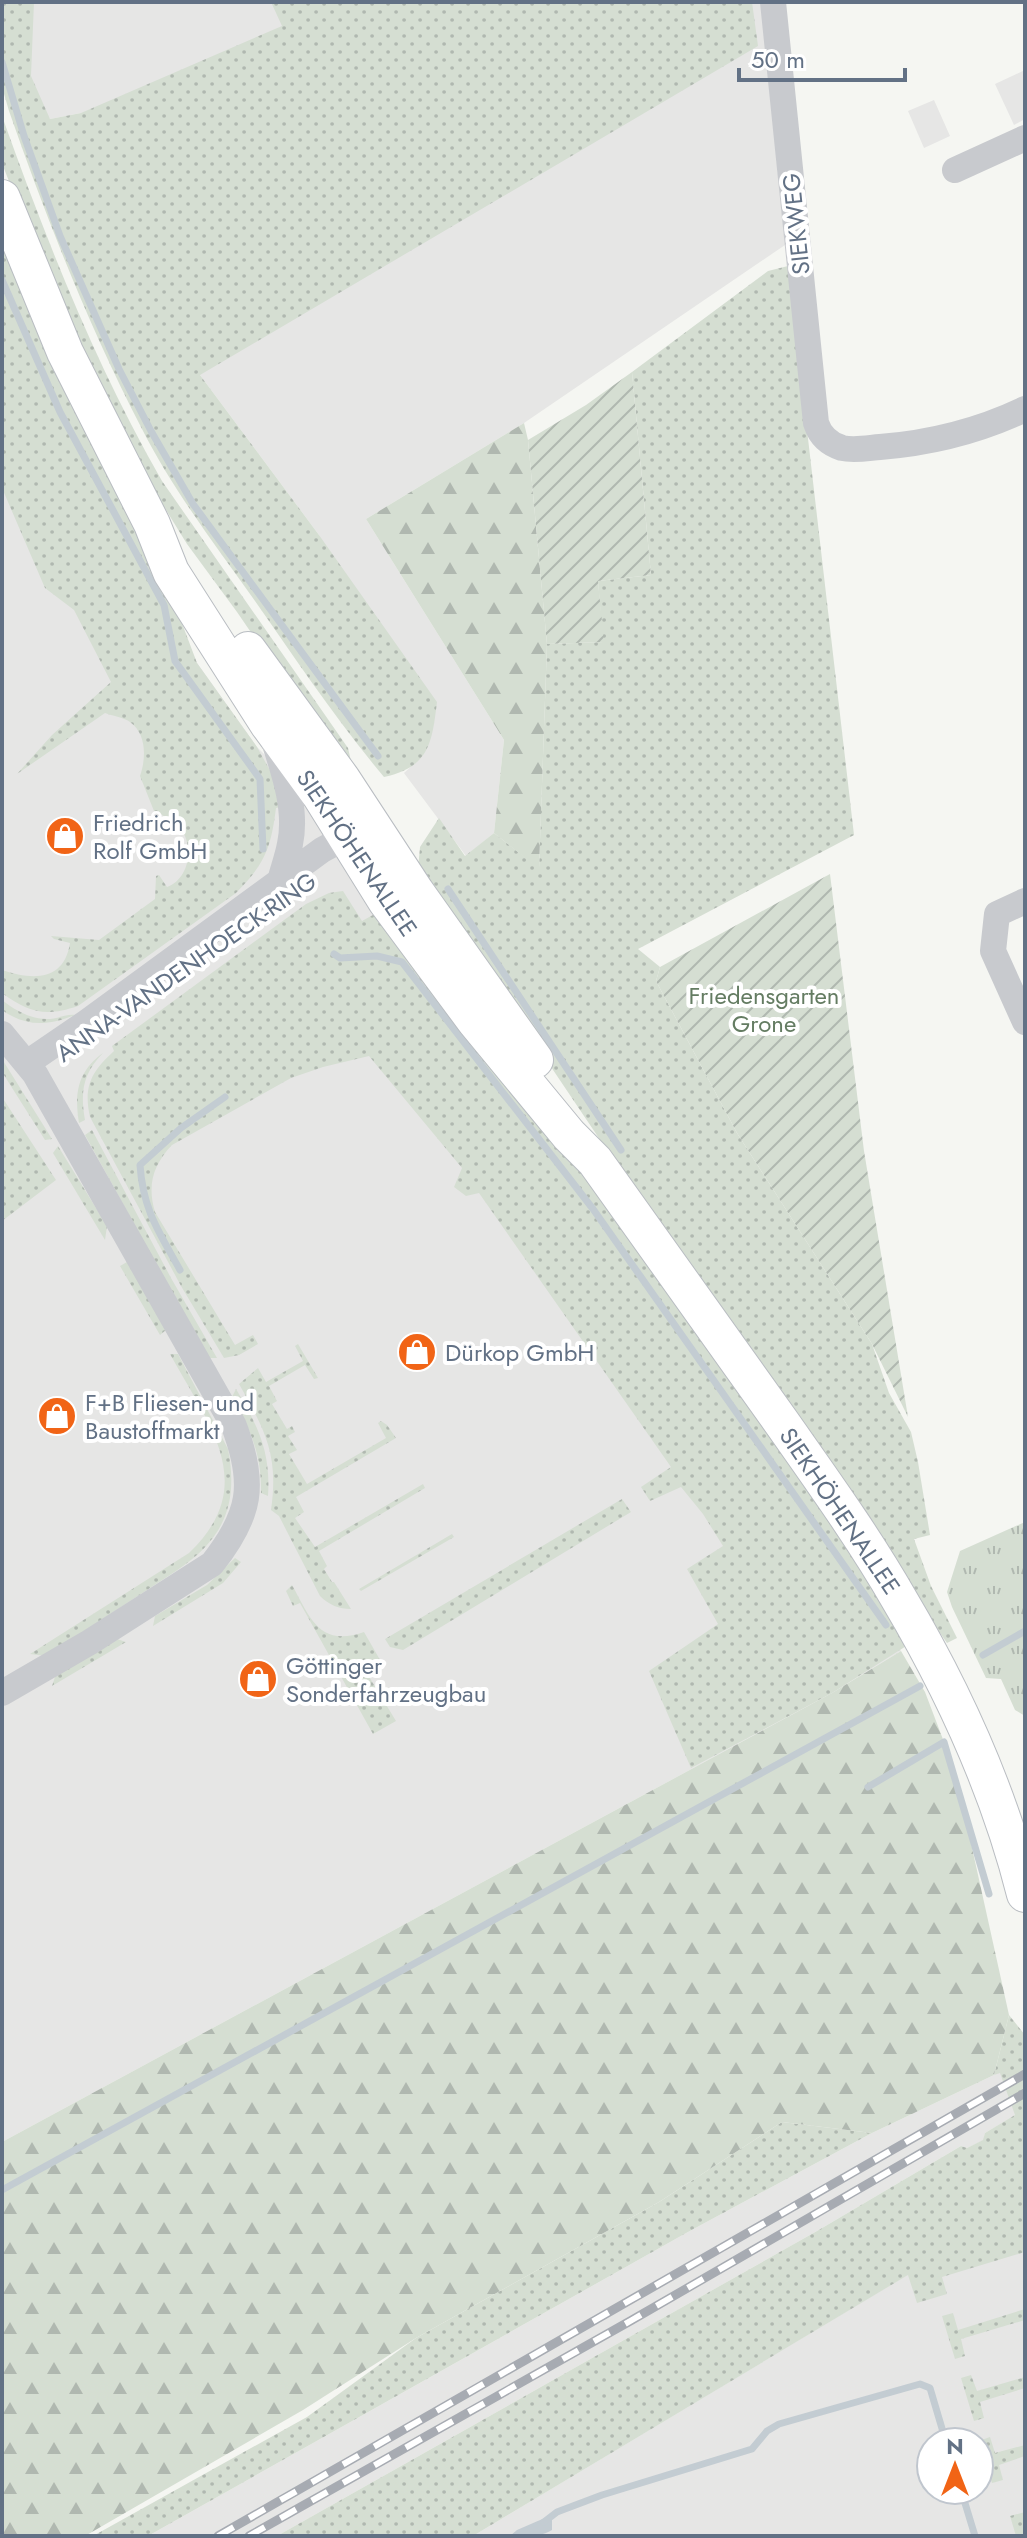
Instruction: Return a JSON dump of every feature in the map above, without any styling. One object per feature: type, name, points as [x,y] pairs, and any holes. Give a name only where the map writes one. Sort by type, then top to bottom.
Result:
[{"type":"main road","name":"SIEKHÖHENALLEE","points":[[2,198],[65,352],[152,524],[171,572],[268,724],[313,785],[363,837]]},
{"type":"main road","name":"SIEKHÖHENALLEE","points":[[152,524],[342,779],[386,901],[475,1021],[569,1135],[595,1161],[831,1493],[899,1599],[956,1707],[991,1789],[1025,1894]]},
{"type":"street","name":"SIEKWEG","points":[[773,2],[819,432],[829,442],[843,448],[861,449],[914,443],[976,429],[1025,409]]},
{"type":"street","points":[[955,170],[1025,138]]},
{"type":"street","name":"ANNA-VANDENHOECK-RING","points":[[268,724],[285,773],[292,813],[291,841],[280,881]]},
{"type":"street","name":"ANNA-VANDENHOECK-RING","points":[[31,1068],[87,1022],[322,850],[363,837]]},
{"type":"street","name":"ANNA-VANDENHOECK-RING","points":[[31,1068],[322,870],[363,837]]},
{"type":"street","points":[[1025,901],[997,914],[993,951],[1025,1022]]},
{"type":"street","name":"ANNA-VANDENHOECK-RING","points":[[2,1034],[31,1068],[234,1426],[244,1455],[247,1487],[243,1517],[212,1564],[90,1642],[2,1693]]},
{"type":"shaded area","points":[[6,2],[761,2],[785,245],[524,423],[366,519],[504,740],[494,833],[466,856],[404,773],[417,761],[319,535],[200,375],[81,113],[50,119],[21,80]]},
{"type":"shaded area","points":[[1025,70],[1025,119],[1014,125],[995,84]]},
{"type":"shaded area","points":[[934,100],[950,136],[924,148],[908,111]]},
{"type":"shaded area","points":[[2,237],[197,663],[257,747],[308,798],[901,1651],[832,1693],[2,2142]]},
{"type":"shaded area","points":[[1025,2057],[1025,2110],[985,2133],[984,2140],[967,2148],[961,2146],[817,2231],[277,2536],[148,2536],[688,2232],[872,2133]]},
{"type":"shaded area","points":[[1025,2213],[1025,2536],[473,2536],[909,2274]]},
{"type":"shaded area","points":[[552,2517],[552,2530],[547,2533],[510,2536],[517,2530]]},
{"type":"green space","points":[[2,2],[34,2],[31,76],[50,119],[81,113],[282,26],[271,2],[752,2],[758,46],[200,375],[319,535],[437,702],[426,751],[411,767],[384,777],[367,756],[196,517],[142,429],[70,273],[9,111],[2,87]]},
{"type":"green space","points":[[2,116],[74,302],[138,437],[162,481],[348,748],[351,761],[329,746],[187,544],[116,429],[47,278],[3,166]]},
{"type":"green space","points":[[2,237],[172,597],[197,663],[257,747],[277,783],[281,807],[276,808],[265,855],[236,893],[78,1006],[47,1012],[29,1009],[2,993],[2,970],[35,976],[54,971],[67,956],[70,943],[51,936],[99,940],[155,899],[156,876],[159,875],[167,887],[174,883],[185,870],[188,852],[185,835],[180,828],[154,811],[140,776],[144,755],[140,733],[127,720],[105,713],[17,774],[52,735],[111,682],[74,610],[45,588],[2,488]]},
{"type":"green space","points":[[788,266],[854,835],[638,949],[660,967],[656,981],[737,1133],[872,1344],[889,1393],[911,1432],[930,1535],[914,1539],[931,1586],[957,1638],[947,1643],[625,1177],[418,869],[420,847],[439,818],[465,856],[494,833],[539,868],[547,644],[603,642],[598,581],[651,575],[632,372],[768,271]]},
{"type":"green space","points":[[632,372],[651,575],[598,581],[604,642],[547,644],[528,440],[586,405]]},
{"type":"green space","points":[[524,423],[547,644],[539,869],[494,833],[504,740],[366,519]]},
{"type":"green space","name":"Friedensgarten Grone","points":[[830,874],[864,1151],[908,1417],[872,1344],[737,1133],[656,981],[660,967]]},
{"type":"green space","points":[[343,891],[362,921],[382,910],[632,1231],[911,1643],[832,1693],[691,1768],[649,1671],[718,1624],[687,1569],[723,1546],[681,1487],[650,1501],[641,1487],[671,1467],[479,1193],[466,1196],[454,1187],[462,1168],[369,1056],[291,1078],[172,1145],[156,1168],[152,1184],[155,1212],[235,1345],[253,1335],[258,1344],[239,1355],[224,1358],[181,1286],[90,1117],[88,1096],[91,1080],[114,1051],[112,1046],[306,904],[329,893]]},
{"type":"green space","points":[[2,1000],[37,1018],[75,1015],[46,1023],[29,1022],[2,1010]]},
{"type":"green space","points":[[103,1053],[87,1076],[83,1092],[85,1120],[79,1123],[77,1102],[83,1075],[88,1067]]},
{"type":"green space","points":[[2,1059],[52,1139],[45,1140],[2,1072]]},
{"type":"green space","points":[[2,1097],[56,1180],[2,1221]]},
{"type":"green space","points":[[92,1130],[217,1358],[208,1358],[85,1135]]},
{"type":"green space","points":[[58,1146],[107,1226],[105,1240],[53,1153]]},
{"type":"green space","points":[[127,1262],[166,1330],[160,1335],[120,1266]]},
{"type":"green space","points":[[298,1344],[318,1378],[314,1379],[305,1365],[269,1386],[277,1401],[272,1404],[287,1429],[292,1426],[295,1432],[288,1436],[297,1450],[289,1454],[307,1484],[386,1438],[378,1423],[381,1421],[396,1438],[296,1497],[304,1512],[295,1518],[315,1547],[423,1484],[425,1488],[319,1551],[327,1566],[324,1569],[351,1609],[334,1606],[320,1596],[279,1516],[271,1510],[273,1474],[268,1444],[239,1384],[258,1368],[266,1382],[303,1361],[295,1346]]},
{"type":"green space","points":[[170,1354],[178,1354],[228,1449],[231,1487],[224,1519],[206,1547],[176,1571],[46,1656],[30,1654],[189,1553],[210,1528],[222,1503],[225,1478],[221,1454],[212,1430]]},
{"type":"green space","points":[[236,1389],[251,1415],[265,1453],[268,1496],[261,1493],[254,1442],[232,1397]]},
{"type":"green space","points":[[622,1499],[631,1512],[403,1650],[390,1647],[385,1639]]},
{"type":"green space","points":[[1025,1522],[1025,1716],[1015,1710],[1001,1679],[986,1678],[947,1592],[960,1551]]},
{"type":"green space","points":[[452,1534],[454,1537],[361,1591],[359,1589]]},
{"type":"green space","points":[[235,1558],[241,1562],[223,1583],[153,1626],[155,1616],[207,1585]]},
{"type":"green space","points":[[292,1585],[311,1618],[326,1633],[349,1636],[364,1632],[383,1665],[368,1675],[396,1721],[373,1734],[300,1603],[293,1606],[286,1591]]},
{"type":"green space","points":[[117,1639],[126,1642],[52,1686],[56,1674]]},
{"type":"green space","points":[[901,1651],[925,1692],[955,1771],[1009,2015],[994,2075],[872,2133],[782,2122],[659,2202],[416,2338],[303,2410],[85,2536],[2,2536],[2,2142],[832,1693]]},
{"type":"green space","points":[[1009,2015],[1025,2035],[1025,2252],[942,2277],[947,2294],[917,2303],[908,2275],[473,2536],[277,2536],[817,2231],[961,2146],[967,2148],[983,2140],[985,2133],[1015,2115],[1000,2073],[994,2075]]},
{"type":"green space","points":[[782,2122],[872,2133],[688,2232],[148,2536],[93,2536],[307,2417],[416,2338],[659,2202]]},
{"type":"green space","points":[[1025,2309],[1025,2320],[961,2339],[965,2356],[955,2359],[942,2316],[953,2313],[958,2330]]},
{"type":"green space","points":[[971,2375],[977,2391],[1025,2377],[1025,2388],[980,2402],[984,2418],[974,2421],[961,2378]]},
{"type":"green space","points":[[1025,2445],[1025,2456],[999,2465],[1003,2480],[995,2482],[995,2453]]},
{"type":"green space","points":[[1025,2512],[1025,2536],[1016,2536],[1010,2516]]},
{"type":"waterway","points":[[2,62],[24,136],[60,236],[119,369],[151,431],[193,504],[378,756]]},
{"type":"waterway","points":[[2,280],[60,412],[164,605],[175,661],[260,779],[263,849]]},
{"type":"waterway","points":[[448,889],[621,1150]]},
{"type":"waterway","points":[[334,954],[340,958],[377,956],[402,962],[593,1209],[886,1625]]},
{"type":"waterway","points":[[180,1270],[148,1208],[140,1165],[181,1128],[225,1097]]},
{"type":"waterway","points":[[983,1655],[1025,1631]]},
{"type":"waterway","points":[[2,2190],[920,1686]]},
{"type":"waterway","points":[[868,1787],[944,1742],[989,1894]]},
{"type":"waterway","points":[[544,2522],[557,2512],[602,2495],[752,2449],[767,2431],[779,2424],[920,2384],[930,2388],[941,2426]]},
{"type":"waterway","points":[[966,2506],[975,2536]]},
{"type":"railway","points":[[218,2536],[1025,2074]]},
{"type":"railway","points":[[249,2536],[1025,2093]]},
{"type":"place","name":"Friedrich Rolf GmbH","points":[[65,836]]},
{"type":"place","name":"Dürkop GmbH","points":[[417,1352]]},
{"type":"place","name":"F+B Fliesen- und Baustoffmarkt","points":[[57,1416]]},
{"type":"place","name":"Göttinger Sonderfahrzeugbau","points":[[258,1679]]}]
